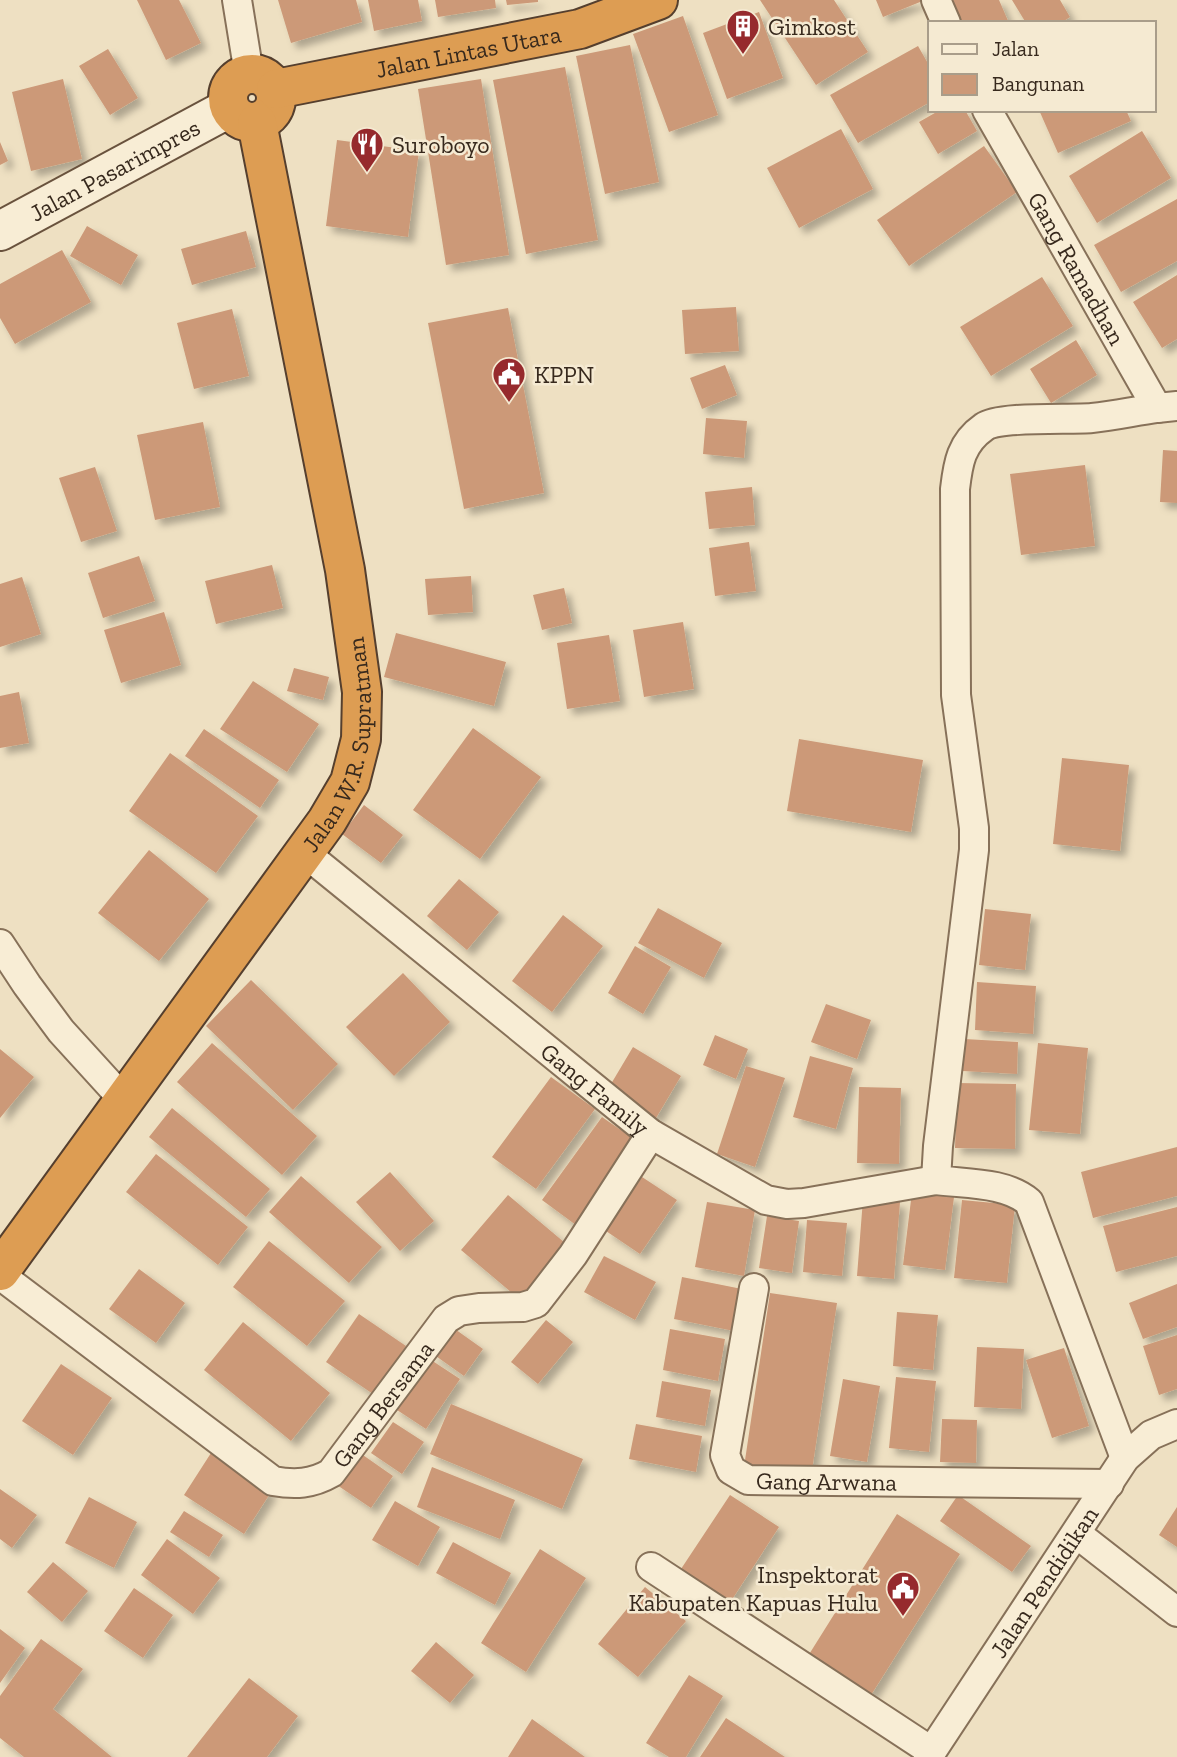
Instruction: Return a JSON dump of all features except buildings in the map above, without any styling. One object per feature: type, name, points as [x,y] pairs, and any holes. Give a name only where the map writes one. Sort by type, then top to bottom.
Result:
[{"type":"highway","name":"Jalan Lintas Utara","points":[[262,82],[580,29],[658,0]]},
{"type":"highway","points":[[243,115],[267,118],[274,110],[277,100],[262,82]]},
{"type":"highway","name":"Jalan W.R. Supratman","points":[[0,1273],[123,1099],[305,853],[350,782],[361,739],[362,692],[345,570],[243,115]]},
{"type":"main road","name":"Jalan Pasarimpres","points":[[0,231],[243,115]]},
{"type":"street","points":[[237,0],[262,82]]},
{"type":"street","points":[[936,0],[945,21]]},
{"type":"street","name":"Gang Ramadhan","points":[[988,112],[1167,407]]},
{"type":"street","points":[[936,1180],[974,850],[974,828],[956,695],[955,489],[958,460],[968,441],[986,425],[1092,418],[1167,407]]},
{"type":"street","name":"Gang Family","points":[[305,853],[651,1134],[766,1200],[787,1204],[936,1180],[1003,1188],[1019,1193],[1030,1202],[1125,1458]]},
{"type":"street","points":[[0,944],[61,1031],[123,1099]]},
{"type":"street","name":"Gang Bersama","points":[[0,1273],[273,1481],[300,1484],[318,1480],[331,1472],[446,1319],[459,1311],[523,1307],[536,1303],[573,1255],[651,1134]]},
{"type":"street","name":"Gang Arwana","points":[[754,1288],[724,1455],[731,1470],[748,1480],[1110,1483]]},
{"type":"street","name":"Jalan Pendidikan","points":[[930,1754],[1125,1458],[1151,1435],[1177,1424]]},
{"type":"street","points":[[1077,1534],[1177,1612]]},
{"type":"street","points":[[651,1567],[930,1754]]},
{"type":"place","name":"Gimkost","points":[[743,56]]},
{"type":"place","name":"Suroboyo","points":[[367,174]]},
{"type":"place","name":"KPPN","points":[[509,404]]},
{"type":"place","name":"Inspektorat Kabupaten Kapuas Hulu","points":[[903,1618]]}]
